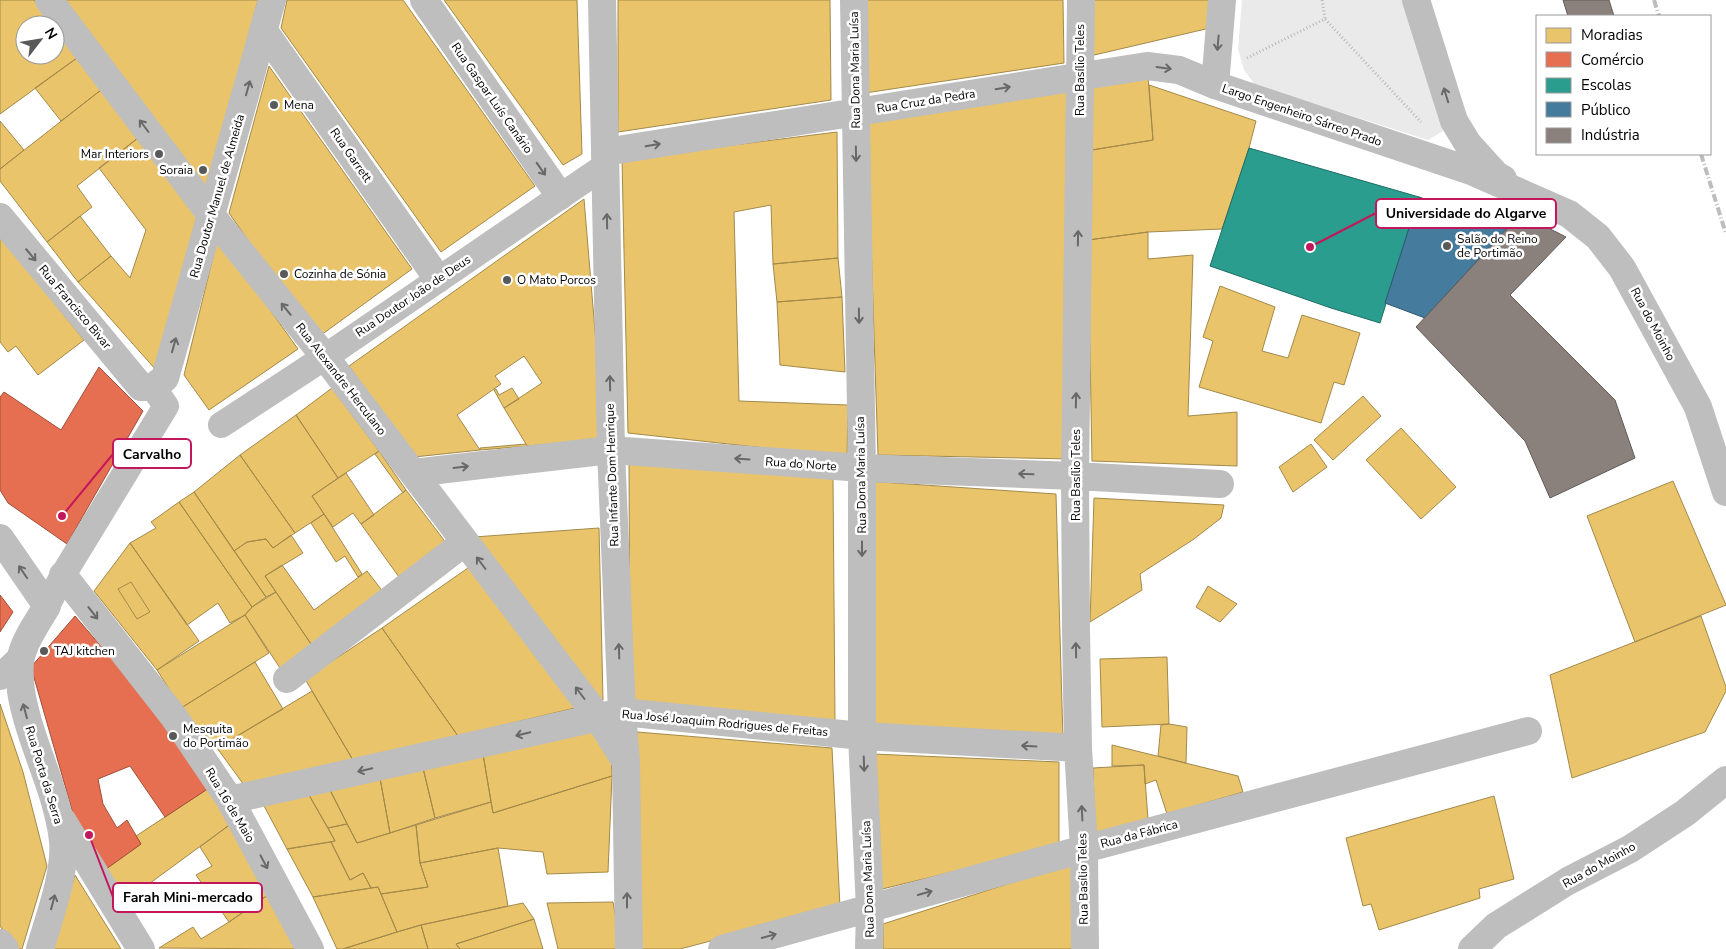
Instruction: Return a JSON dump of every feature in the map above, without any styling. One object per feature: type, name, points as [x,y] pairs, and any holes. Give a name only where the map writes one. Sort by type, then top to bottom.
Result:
[{"type":"street","name":"Rua Alexandre Herculano","points":[[49,0],[211,215],[325,357],[465,542],[610,715]]},
{"type":"street","name":"Rua Doutor Manuel de Almeida","points":[[154,387],[165,378],[272,0]]},
{"type":"street","name":"Rua Gaspar Luís Canário","points":[[424,0],[560,196]]},
{"type":"street","name":"Rua Infante Dom Henrique","points":[[602,0],[611,450],[610,715],[626,762],[628,949]]},
{"type":"street","name":"Rua Dona Maria Luísa","points":[[854,0],[862,468],[862,736],[870,908],[869,949]]},
{"type":"street","name":"Rua Basílio Teles","points":[[1080,0],[1075,476],[1078,748],[1084,849],[1084,949]]},
{"type":"street","name":"Largo Engenheiro Sárreo Prado","points":[[1222,0],[1215,85],[1471,171]]},
{"type":"street","name":"Rua do Moinho","points":[[1416,0],[1454,120],[1468,144],[1496,175],[1530,197]]},
{"type":"street","name":"Rua Garrett","points":[[264,31],[438,279]]},
{"type":"street","name":"Rua Cruz da Pedra","points":[[605,159],[855,113],[1147,66],[1180,70],[1215,85]]},
{"type":"street","points":[[1410,151],[1439,150],[1450,142],[1454,120]]},
{"type":"street","name":"Rua Doutor João de Deus","points":[[221,425],[325,357],[560,196],[605,159]]},
{"type":"street","name":"Rua do Moinho","points":[[1471,171],[1569,214],[1598,237],[1622,268],[1698,407],[1726,492]]},
{"type":"street","name":"Rua Francisco Bivar","points":[[0,217],[141,387],[154,387]]},
{"type":"street","points":[[0,538],[47,606],[62,575],[166,406],[154,387]]},
{"type":"street","name":"Rua do Norte","points":[[413,473],[611,450],[862,468],[1075,476],[1220,484]]},
{"type":"street","points":[[287,679],[465,542]]},
{"type":"street","name":"Rua 16 de Maio","points":[[62,575],[174,717],[230,800],[310,949]]},
{"type":"street","name":"Rua Porta da Serra","points":[[40,949],[61,869],[63,842],[57,813],[23,702],[19,677],[20,657],[28,637],[47,606]]},
{"type":"street","points":[[0,677],[20,657]]},
{"type":"street","name":"Rua José Joaquim Rodrigues de Freitas","points":[[230,800],[610,715],[862,736],[1078,748]]},
{"type":"street","name":"Rua da Fábrica","points":[[722,949],[1084,849],[1528,731]]},
{"type":"street","name":"Rua do Moinho","points":[[1472,949],[1496,926],[1568,881],[1630,849],[1685,813],[1726,780]]},
{"type":"street","points":[[57,813],[140,949]]},
{"type":"street","points":[[0,943],[5,949]]},
{"type":"path","points":[[1322,0],[1324,19],[1422,122]]},
{"type":"path","points":[[1242,61],[1324,19]]},
{"type":"shaded area","points":[[1242,0],[1409,0],[1442,110],[1443,131],[1428,140],[1255,85],[1244,70],[1238,49]]},
{"type":"building: Moradias","points":[[0,0],[34,0],[45,15],[15,15],[15,65],[65,65],[65,42],[77,58],[0,114]]},
{"type":"building: Moradias","points":[[60,0],[258,0],[208,195]]},
{"type":"building: Moradias","points":[[287,0],[403,0],[535,186],[441,252],[281,28]]},
{"type":"building: Moradias","points":[[444,0],[577,0],[582,154],[563,165]]},
{"type":"building: Moradias","points":[[618,0],[830,0],[831,100],[618,132]]},
{"type":"building: Moradias","points":[[864,0],[1063,0],[1064,63],[865,93]]},
{"type":"building: Moradias","points":[[1090,0],[1210,0],[1210,28],[1090,56]]},
{"type":"building: Moradias","points":[[77,58],[101,90],[61,121],[35,88]]},
{"type":"building: Moradias","points":[[269,66],[412,269],[317,338],[229,213]]},
{"type":"building: Moradias","points":[[1148,77],[1153,140],[1086,151],[1089,84]]},
{"type":"building: Moradias","points":[[1149,85],[1256,121],[1222,229],[1148,232],[1088,240],[1086,151],[1153,140]]},
{"type":"building: Moradias","points":[[101,90],[138,138],[77,186],[92,207],[47,242],[0,181],[0,169]]},
{"type":"building: Moradias","points":[[1072,91],[1070,459],[878,455],[867,123]]},
{"type":"building: Moradias","points":[[0,121],[24,150],[0,169]]},
{"type":"building: Moradias","points":[[837,132],[838,258],[773,264],[771,205],[734,212],[739,401],[848,405],[847,457],[628,433],[622,159]]},
{"type":"building: Moradias","points":[[138,138],[197,216],[156,370],[78,282],[111,256],[130,278],[146,230],[99,168]]},
{"type":"building: Moradias","points":[[584,199],[604,439],[528,446],[526,444],[504,408],[542,383],[524,356],[495,376],[501,384],[457,415],[480,450],[414,457],[349,366]]},
{"type":"building: Moradias","points":[[80,216],[111,256],[78,282],[47,242]]},
{"type":"building: Moradias","points":[[1148,232],[1148,259],[1193,255],[1188,416],[1237,412],[1237,466],[1092,461],[1088,240]]},
{"type":"building: Moradias","points":[[0,236],[84,340],[38,375],[16,346],[8,352],[0,342]]},
{"type":"building: Moradias","points":[[218,237],[298,349],[209,410],[184,375]]},
{"type":"building: Moradias","points":[[838,258],[842,297],[777,302],[773,264]]},
{"type":"building: Moradias","points":[[1220,286],[1275,307],[1262,351],[1288,358],[1302,315],[1360,333],[1344,385],[1334,382],[1321,423],[1199,387],[1213,341],[1203,337]]},
{"type":"building: Moradias","points":[[842,297],[845,372],[780,365],[777,302]]},
{"type":"building: Moradias","points":[[332,388],[379,451],[338,478],[296,415]]},
{"type":"building: Moradias","points":[[512,388],[519,399],[504,408],[494,390],[496,389],[499,395]]},
{"type":"building: Moradias","points":[[1363,396],[1381,416],[1333,460],[1314,440]]},
{"type":"building: Moradias","points":[[296,415],[338,478],[312,496],[324,514],[295,533],[240,455]]},
{"type":"building: Moradias","points":[[1401,428],[1456,487],[1421,519],[1366,460]]},
{"type":"building: Moradias","points":[[526,444],[528,446],[480,450],[480,448]]},
{"type":"building: Moradias","points":[[1311,444],[1327,467],[1293,492],[1279,467]]},
{"type":"building: Moradias","points":[[379,451],[406,490],[403,493],[375,454]]},
{"type":"building: Moradias","points":[[240,455],[295,533],[273,548],[266,539],[247,542],[234,551],[194,492]]},
{"type":"building: Moradias","points":[[629,459],[833,479],[835,722],[630,709]]},
{"type":"building: Moradias","points":[[346,473],[374,515],[361,524],[353,513],[333,527],[312,496]]},
{"type":"building: Moradias","points":[[865,481],[1056,494],[1063,740],[863,729]]},
{"type":"building: Moradias","points":[[1673,481],[1726,605],[1635,642],[1587,516]]},
{"type":"building: Moradias","points":[[406,490],[450,548],[404,584],[361,524]]},
{"type":"building: Moradias","points":[[194,492],[266,597],[252,607],[179,502]]},
{"type":"building: Moradias","points":[[1094,498],[1224,505],[1221,518],[1194,539],[1140,574],[1142,590],[1090,622]]},
{"type":"building: Moradias","points":[[179,502],[252,607],[245,615],[230,623],[218,603],[187,625],[130,543],[156,528],[151,522]]},
{"type":"building: Moradias","points":[[324,514],[362,574],[358,577],[345,556],[336,562],[311,523]]},
{"type":"building: Moradias","points":[[599,528],[603,700],[593,702],[474,537]]},
{"type":"building: Moradias","points":[[291,535],[303,553],[265,576],[276,592],[266,597],[234,551],[247,542],[266,539],[273,548]]},
{"type":"building: Moradias","points":[[130,543],[199,641],[157,670],[94,591]]},
{"type":"building: Moradias","points":[[475,563],[583,706],[458,736],[382,628]]},
{"type":"building: Moradias","points":[[282,565],[314,610],[367,571],[387,597],[313,647],[265,576]]},
{"type":"building: Moradias","points":[[131,582],[150,612],[137,619],[118,589]]},
{"type":"building: Moradias","points":[[1208,586],[1237,604],[1220,622],[1196,607]]},
{"type":"building: Moradias","points":[[276,592],[313,647],[284,674],[245,615],[252,607]]},
{"type":"building: Moradias","points":[[245,615],[269,653],[181,708],[157,670]]},
{"type":"building: Moradias","points":[[1701,616],[1726,687],[1726,691],[1705,732],[1572,778],[1550,675]]},
{"type":"building: Moradias","points":[[382,628],[458,736],[353,760],[305,679]]},
{"type":"building: Moradias","points":[[1167,657],[1169,724],[1102,727],[1100,659]]},
{"type":"building: Moradias","points":[[255,662],[283,709],[217,748],[181,708]]},
{"type":"building: Moradias","points":[[312,691],[353,760],[244,785],[217,748]]},
{"type":"building: Moradias","points":[[0,704],[23,772],[47,866],[22,949],[16,949],[0,926]]},
{"type":"building: Moradias","points":[[1169,724],[1187,727],[1186,763],[1158,756],[1161,725]]},
{"type":"building: Moradias","points":[[596,729],[611,750],[612,776],[493,813],[483,754]]},
{"type":"building: Moradias","points":[[637,732],[832,748],[840,907],[680,949],[638,949]]},
{"type":"building: Moradias","points":[[1112,745],[1238,776],[1243,792],[1167,814],[1156,780],[1145,784],[1144,765],[1112,766]]},
{"type":"building: Moradias","points":[[483,754],[491,802],[435,818],[423,768]]},
{"type":"building: Moradias","points":[[873,754],[1059,762],[1059,846],[874,891]]},
{"type":"building: Moradias","points":[[1144,765],[1148,819],[1095,836],[1093,768]]},
{"type":"building: Moradias","points":[[423,768],[435,818],[390,833],[380,778]]},
{"type":"building: Moradias","points":[[612,776],[608,872],[547,874],[543,852],[498,848],[420,863],[416,825],[491,802],[493,813]]},
{"type":"building: Moradias","points":[[380,778],[390,833],[357,843],[330,790]]},
{"type":"building: Moradias","points":[[209,788],[232,823],[127,900],[106,869],[141,844],[136,836]]},
{"type":"building: Moradias","points":[[330,790],[347,824],[328,828],[309,795]]},
{"type":"building: Moradias","points":[[309,795],[335,841],[287,849],[263,804]]},
{"type":"building: Moradias","points":[[1494,796],[1514,879],[1479,889],[1480,898],[1379,930],[1371,904],[1363,906],[1346,838]]},
{"type":"building: Moradias","points":[[232,823],[268,895],[229,922],[196,875],[212,866],[200,847]]},
{"type":"building: Moradias","points":[[347,824],[357,843],[416,825],[420,863],[428,887],[381,894],[378,887],[371,888],[363,873],[350,880],[331,842],[335,841],[328,828]]},
{"type":"building: Moradias","points":[[331,842],[350,880],[363,873],[371,888],[313,897],[287,849]]},
{"type":"building: Moradias","points":[[498,848],[508,906],[397,932],[381,894],[428,887],[420,863]]},
{"type":"building: Moradias","points":[[1079,861],[1078,949],[883,949],[883,924]]},
{"type":"building: Moradias","points":[[75,875],[121,949],[52,949]]},
{"type":"building: Moradias","points":[[378,887],[397,932],[343,949],[337,949],[313,897]]},
{"type":"building: Moradias","points":[[268,895],[296,949],[159,948],[193,927],[201,939]]},
{"type":"building: Moradias","points":[[613,902],[619,949],[558,949],[547,903]]},
{"type":"building: Moradias","points":[[523,903],[534,919],[456,944],[460,949],[428,949],[421,925]]},
{"type":"building: Moradias","points":[[534,919],[543,949],[460,949],[456,944]]},
{"type":"building: Moradias","points":[[421,925],[428,949],[343,949],[397,932]]},
{"type":"building: Comércio","points":[[99,367],[143,411],[67,544],[8,503],[0,490],[0,397],[4,392],[61,430]]},
{"type":"building: Comércio","points":[[0,595],[13,612],[0,632]]},
{"type":"building: Comércio","points":[[75,616],[144,696],[209,788],[165,817],[130,766],[98,779],[103,804],[117,828],[127,820],[141,844],[106,869],[74,817],[31,667]]},
{"type":"building: Escolas","points":[[1249,148],[1419,197],[1380,323],[1210,266]]},
{"type":"building: Público","name":"Salão do Reino de Portimão","points":[[1419,197],[1507,228],[1425,318],[1385,303]]},
{"type":"building: Indústria","points":[[1563,0],[1609,0],[1614,15],[1568,15]]},
{"type":"building: Indústria","points":[[1521,214],[1566,237],[1510,295],[1615,400],[1635,458],[1550,498],[1525,441],[1416,327]]},
{"type":"railway","points":[[1654,0],[1659,15]]},
{"type":"railway","points":[[1701,155],[1726,234]]},
{"type":"place","name":"Mena","points":[[274,105]]},
{"type":"place","name":"Mar Interiors","points":[[159,154]]},
{"type":"place","name":"Soraia","points":[[203,170]]},
{"type":"place","name":"Salão do Reino de Portimão","points":[[1447,246]]},
{"type":"place","name":"Universidade do Algarve","points":[[1310,247]]},
{"type":"place","name":"Cozinha de Sónia","points":[[284,274]]},
{"type":"place","name":"O Mato Porcos","points":[[507,280]]},
{"type":"place","name":"Carvalho","points":[[62,516]]},
{"type":"place","name":"TAJ kitchen","points":[[44,651]]},
{"type":"place","name":"Mesquita do Portimão","points":[[173,736]]},
{"type":"place","name":"Farah Mini-mercado","points":[[89,835]]}]
